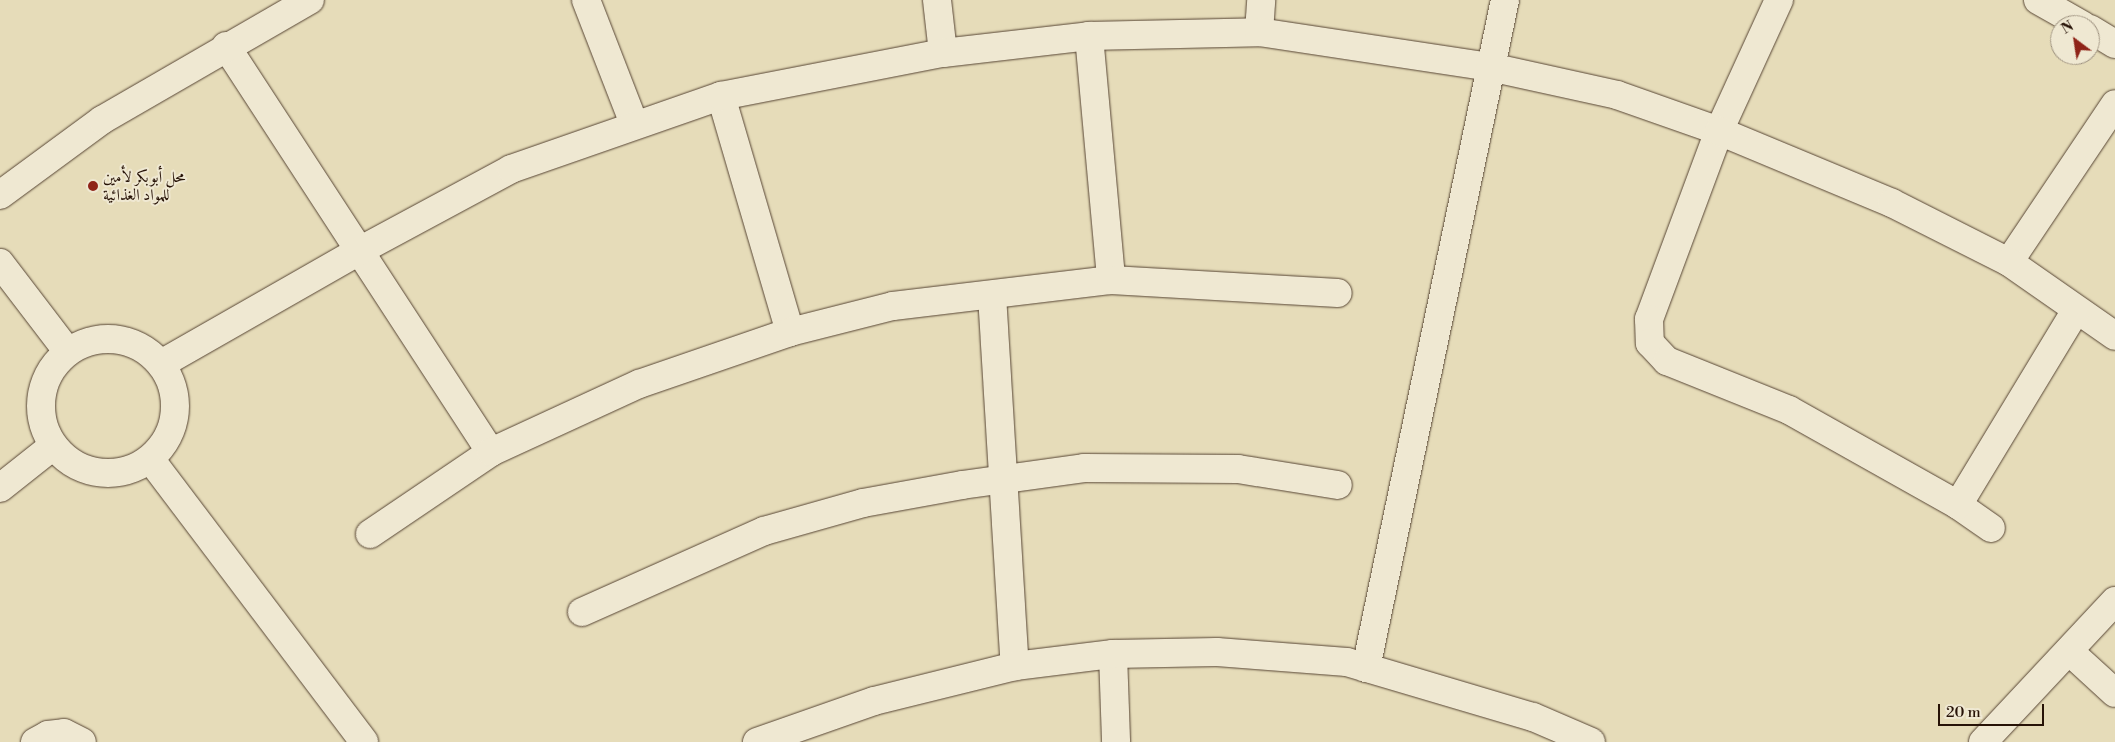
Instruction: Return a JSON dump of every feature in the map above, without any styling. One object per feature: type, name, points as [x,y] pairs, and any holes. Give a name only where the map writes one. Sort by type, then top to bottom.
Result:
[{"type":"street","points":[[0,194],[102,120],[226,46],[310,0]]},
{"type":"street","points":[[586,0],[634,124]]},
{"type":"street","points":[[937,0],[943,53]]},
{"type":"street","points":[[1259,32],[1261,0]]},
{"type":"street","points":[[1366,668],[1504,0]]},
{"type":"street","points":[[1779,0],[1719,131],[1648,319],[1650,343],[1667,361],[1790,410],[1958,505],[1991,528]]},
{"type":"street","points":[[2038,0],[2064,15]]},
{"type":"street","points":[[161,364],[359,251],[511,169],[634,124],[721,96],[943,53],[1089,36],[1259,32],[1490,66],[1617,95],[1719,131],[1892,203],[2009,262],[2115,336]]},
{"type":"street","points":[[1089,36],[1111,280]]},
{"type":"street","points":[[2100,36],[2115,44]]},
{"type":"street","points":[[226,46],[491,452]]},
{"type":"street","points":[[721,96],[790,332]]},
{"type":"street","points":[[2009,262],[2115,104]]},
{"type":"street","points":[[0,263],[68,352]]},
{"type":"street","points":[[370,534],[491,452],[639,384],[790,332],[893,306],[1111,280],[1338,293]]},
{"type":"street","points":[[992,295],[1005,479],[1015,666]]},
{"type":"street","points":[[1958,505],[2076,310]]},
{"type":"street","points":[[106,339],[127,342],[146,350],[161,364],[173,388],[176,414],[171,431],[151,460],[131,470],[110,474],[95,472],[68,462],[53,446],[44,427],[41,407],[43,386],[53,367],[68,352],[86,343],[106,339]]},
{"type":"street","points":[[0,488],[53,446]]},
{"type":"street","points":[[151,460],[364,742]]},
{"type":"street","points":[[582,612],[764,531],[863,503],[1005,479],[1084,468],[1238,470],[1338,485]]},
{"type":"street","points":[[1983,742],[2115,601]]},
{"type":"street","points":[[2069,651],[2115,693]]},
{"type":"street","points":[[757,742],[874,701],[1015,666],[1113,654],[1217,652],[1347,662],[1533,717],[1591,742]]},
{"type":"street","points":[[1113,654],[1116,742]]},
{"type":"street","points":[[35,742],[48,735],[64,732],[82,742]]},
{"type":"place","name":"محل أبوبكر لأمين للمواد الغذائية","points":[[93,186]]}]
